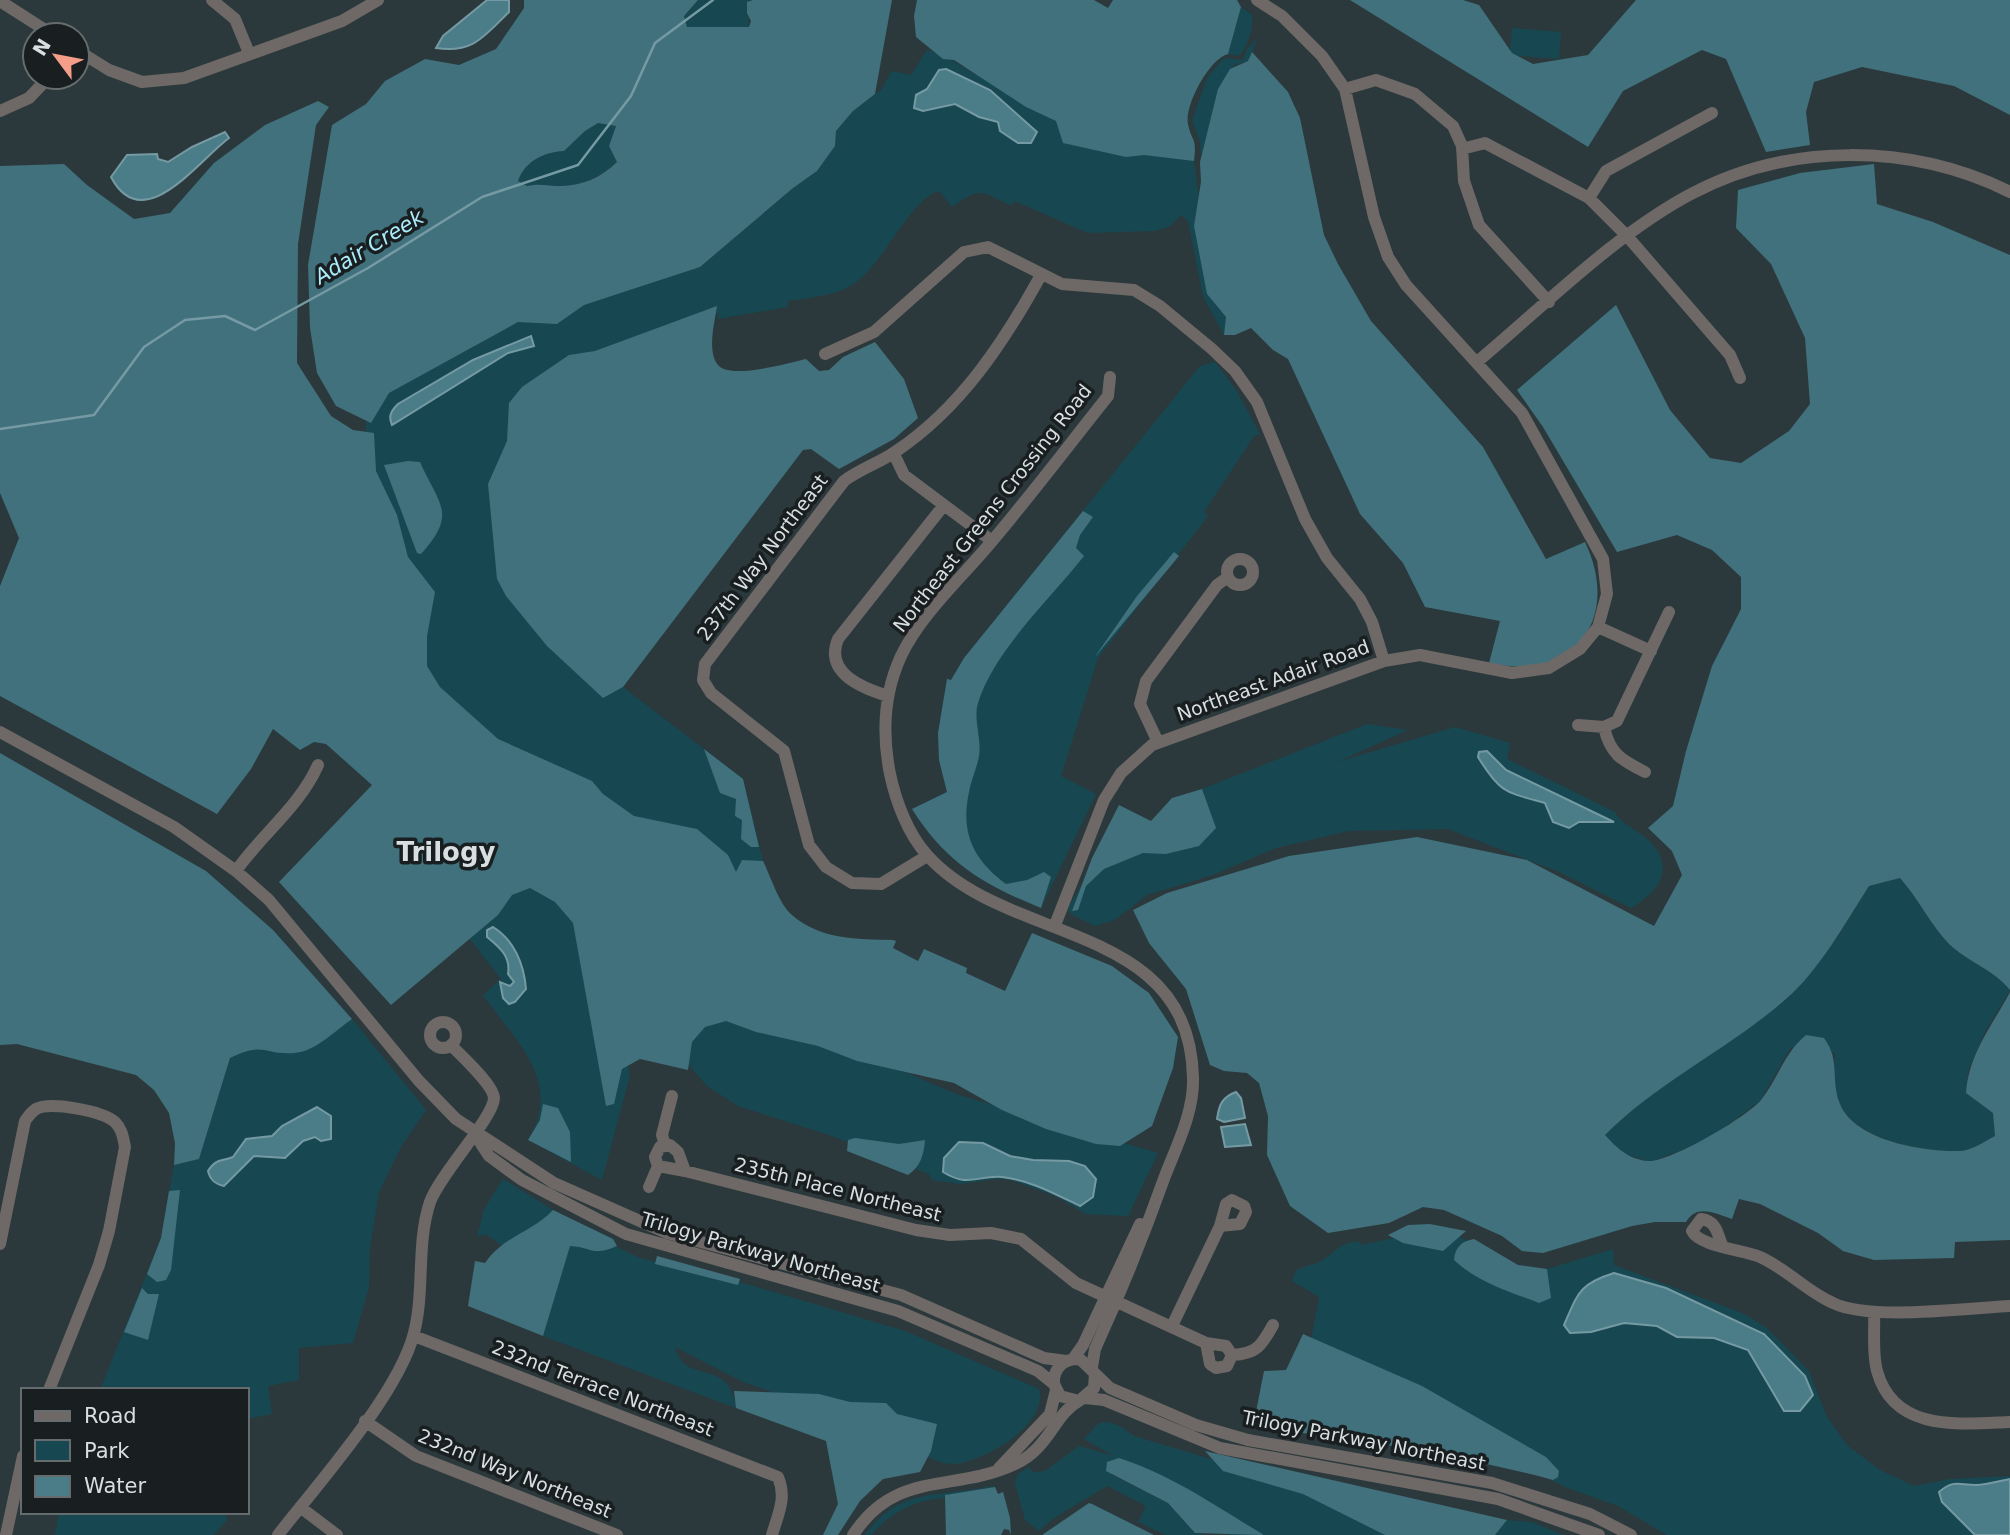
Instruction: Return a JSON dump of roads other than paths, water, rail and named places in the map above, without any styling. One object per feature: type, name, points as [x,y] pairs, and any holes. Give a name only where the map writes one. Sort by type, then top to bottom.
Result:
[{"type":"street","points":[[212,0],[235,19],[249,53]]},
{"type":"street","points":[[91,59],[109,70],[142,82],[184,78],[342,20],[378,0]]},
{"type":"street","points":[[1257,0],[1282,16],[1322,56],[1345,89],[1374,217],[1388,257],[1406,285],[1522,413],[1603,558],[1607,594],[1598,627],[1651,651]]},
{"type":"street","points":[[0,1],[31,21]]},
{"type":"street","points":[[1345,89],[1376,80],[1415,94],[1453,126],[1462,149],[1464,181],[1479,225],[1549,302]]},
{"type":"street","points":[[0,111],[29,98],[36,91]]},
{"type":"street","points":[[1589,198],[1606,171],[1712,113]]},
{"type":"street","points":[[1462,149],[1485,143],[1589,198],[1627,236],[1730,355],[1740,378]]},
{"type":"street","points":[[1477,362],[1627,236],[1672,206],[1711,186],[1760,167],[1811,158],[1868,155],[1923,161],[1961,170],[2010,192]]},
{"type":"street","points":[[825,354],[874,332],[964,251],[988,247],[1062,284],[1080,288],[1108,286],[1133,290],[1160,306],[1235,371],[1257,402],[1305,519],[1327,558],[1360,598],[1372,622],[1384,661]]},
{"type":"street","name":"237th Way Northeast","points":[[928,856],[881,884],[852,883],[826,867],[809,845],[783,751],[711,693],[703,680],[705,664],[844,481],[863,467],[894,454],[962,394],[993,354],[1041,275]]},
{"type":"street","name":"Northeast Greens Crossing Road","points":[[1093,1371],[1095,1349],[1111,1298],[1188,1117],[1193,1080],[1184,1030],[1163,991],[1132,961],[1055,925],[992,902],[968,888],[928,856],[903,815],[892,784],[885,736],[888,696],[902,653],[931,613],[1108,396],[1110,377]]},
{"type":"street","points":[[894,454],[904,475],[992,541]]},
{"type":"street","points":[[888,696],[858,684],[842,673],[836,665],[834,649],[838,639],[944,505]]},
{"type":"street","points":[[1158,742],[1140,704],[1146,681],[1217,585],[1228,577]]},
{"type":"street","points":[[1578,726],[1604,727],[1617,722],[1670,612]]},
{"type":"street","name":"Northeast Adair Road","points":[[1055,925],[1104,800],[1121,773],[1158,742],[1384,661],[1420,655],[1512,673],[1549,668],[1580,649],[1598,627]]},
{"type":"street","points":[[1604,727],[1608,747],[1616,757],[1645,772]]},
{"type":"street","name":"Trilogy Parkway Northeast","points":[[0,732],[174,827],[236,871],[269,900],[419,1081],[473,1133],[489,1156],[522,1180],[626,1234],[898,1311],[1038,1371],[1055,1387]]},
{"type":"street","points":[[236,871],[246,855],[309,786],[318,765]]},
{"type":"street","points":[[278,1535],[391,1384],[414,1336],[420,1305],[424,1228],[430,1202],[448,1167],[490,1111],[493,1092],[451,1045]]},
{"type":"street","points":[[672,1096],[662,1135],[665,1145],[678,1152],[685,1171]]},
{"type":"street","points":[[0,1244],[25,1121],[34,1110],[48,1105],[103,1114],[116,1123],[123,1133],[125,1147],[109,1231],[50,1388]]},
{"type":"street","name":"Trilogy Parkway Northeast","points":[[473,1133],[497,1144],[579,1196],[667,1234],[891,1292],[1044,1358],[1069,1360]]},
{"type":"street","points":[[649,1186],[659,1166],[654,1157],[665,1145]]},
{"type":"street","name":"235th Place Northeast","points":[[659,1166],[934,1234],[991,1233],[1020,1239],[1032,1245],[1063,1274],[1206,1343],[1220,1343],[1232,1355],[1251,1354],[1261,1347],[1273,1325]]},
{"type":"street","points":[[1172,1326],[1220,1226]]},
{"type":"street","points":[[1722,1245],[1771,1263],[1835,1305],[1874,1312],[2010,1306]]},
{"type":"street","name":"Northeast Greens Crossing Road","points":[[1069,1360],[1083,1345],[1111,1298]]},
{"type":"street","points":[[1874,1312],[1877,1371],[1891,1399],[1920,1419],[1939,1424],[2010,1422]]},
{"type":"street","name":"232nd Terrace Northeast","points":[[414,1336],[778,1477],[783,1489],[783,1502],[772,1535]]},
{"type":"street","name":"235th Place Northeast","points":[[1206,1343],[1207,1358],[1216,1368],[1227,1366],[1232,1355]]},
{"type":"street","points":[[853,1535],[865,1517],[889,1498],[914,1486],[967,1480],[1012,1466],[1040,1448],[1068,1409],[1094,1388],[1093,1371],[1086,1362],[1069,1360],[1055,1371],[1050,1414],[999,1468]]},
{"type":"street","name":"Trilogy Parkway Northeast","points":[[1093,1371],[1110,1388],[1196,1425],[1248,1440],[1492,1483],[1590,1514],[1631,1535]]},
{"type":"street","points":[[1055,1387],[1066,1399],[1082,1399]]},
{"type":"street","name":"Trilogy Parkway Northeast","points":[[1082,1399],[1104,1400],[1220,1448],[1499,1499],[1599,1535]]},
{"type":"street","name":"232nd Way Northeast","points":[[365,1421],[416,1456],[586,1530],[617,1535]]},
{"type":"street","points":[[6,1535],[21,1465]]},
{"type":"street","points":[[300,1507],[337,1535]]},
{"type":"water","points":[[487,0],[509,0],[509,12],[485,36],[469,46],[436,48],[443,36]]},
{"type":"water","points":[[946,69],[990,90],[1037,132],[1031,143],[1018,143],[1000,131],[998,122],[979,117],[955,104],[923,111],[914,108],[916,95],[927,89],[939,70]]},
{"type":"water","points":[[225,132],[229,138],[186,177],[154,198],[139,200],[124,194],[111,177],[127,155],[157,154],[158,159],[168,162]]},
{"type":"water","points":[[531,336],[534,346],[508,353],[392,425],[391,414],[398,404],[473,360]]},
{"type":"water","points":[[1487,751],[1506,770],[1614,822],[1579,822],[1569,828],[1553,822],[1545,803],[1512,793],[1492,778],[1478,757],[1479,752]]},
{"type":"water","points":[[493,927],[512,946],[525,980],[526,989],[515,1002],[509,1004],[503,998],[500,982],[510,986],[514,982],[508,974],[506,957],[487,937],[487,930]]},
{"type":"water","points":[[1236,1092],[1241,1098],[1245,1118],[1224,1122],[1217,1119],[1222,1102]]},
{"type":"water","points":[[317,1107],[331,1116],[331,1139],[321,1141],[315,1137],[303,1141],[285,1158],[254,1156],[224,1186],[212,1179],[208,1171],[211,1167],[216,1162],[233,1157],[246,1139],[272,1136],[282,1126]]},
{"type":"water","points":[[1245,1124],[1251,1145],[1225,1147],[1221,1127]]},
{"type":"water","points":[[959,1142],[983,1143],[1010,1156],[1069,1161],[1085,1166],[1096,1179],[1093,1197],[1080,1206],[1022,1181],[1002,1177],[967,1180],[952,1177],[943,1172],[944,1158]]},
{"type":"water","points":[[1614,1273],[1666,1288],[1764,1334],[1805,1376],[1813,1395],[1800,1411],[1784,1411],[1748,1350],[1714,1338],[1677,1337],[1657,1326],[1624,1323],[1591,1332],[1570,1333],[1564,1325],[1581,1291],[1593,1281]]},
{"type":"water","points":[[2010,1479],[2010,1535],[1975,1535],[1942,1502],[1939,1492],[1953,1484],[1980,1485]]},
{"type":"waterway","name":"Adair Creek","points":[[0,429],[94,415],[144,347],[185,320],[225,316],[255,330],[368,268],[482,197],[578,165],[631,96],[655,43],[713,0]]},
{"type":"district","name":"Trilogy","points":[[446,852]]}]
